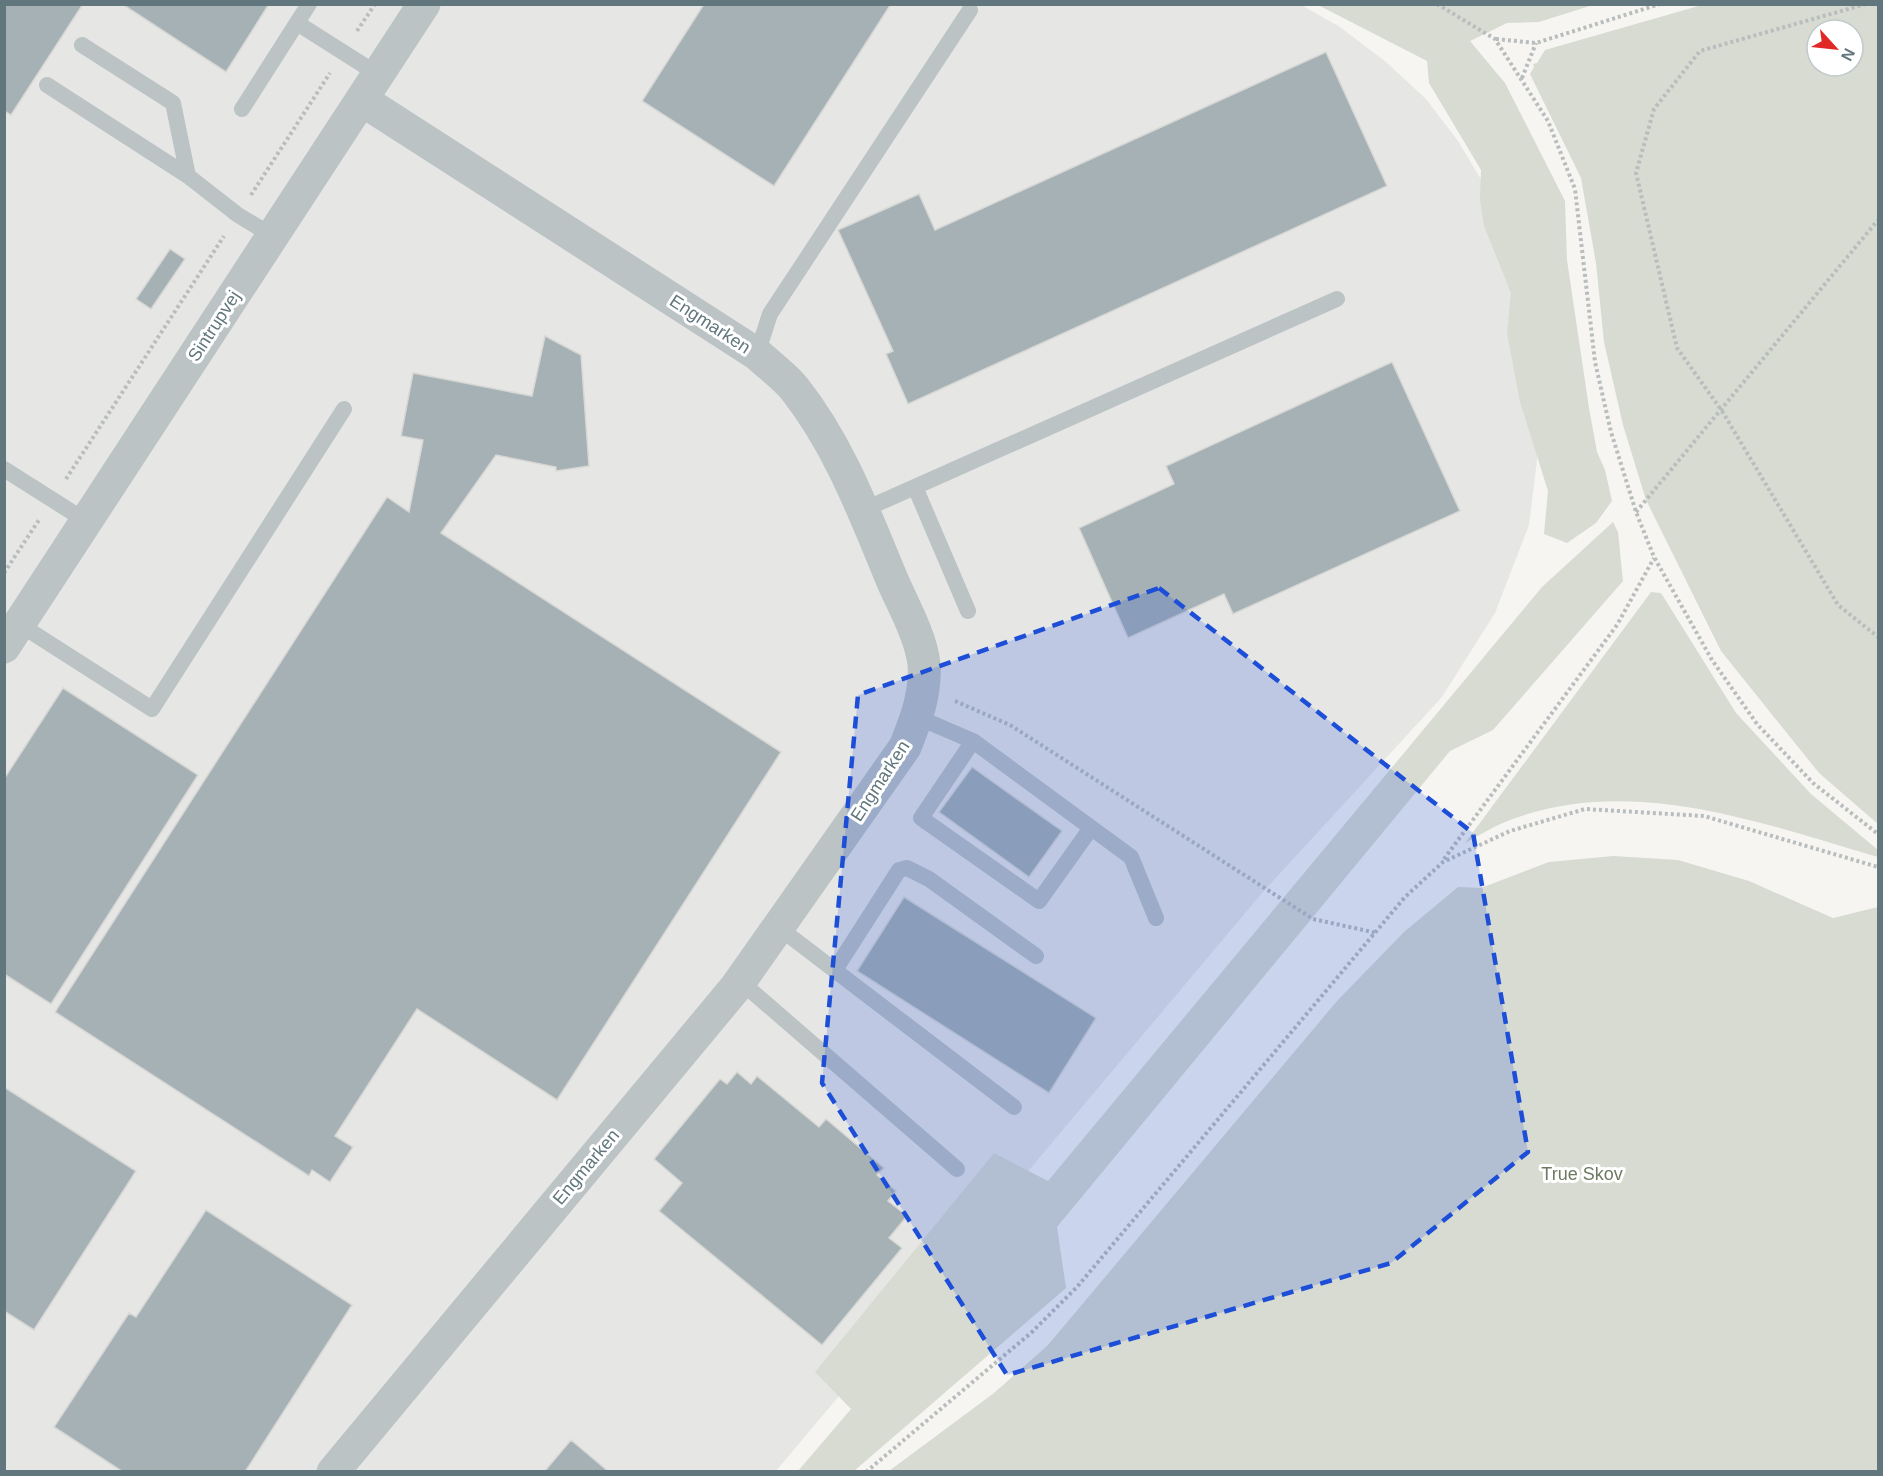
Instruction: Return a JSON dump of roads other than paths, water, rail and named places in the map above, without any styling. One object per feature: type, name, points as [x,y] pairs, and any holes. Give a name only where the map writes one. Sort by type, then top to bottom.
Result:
[{"type":"street","name":"Sintrupvej","points":[[12,636],[424,4]]},
{"type":"street","name":"Engmarken","points":[[333,1472],[740,981],[881,783],[904,747],[921,702],[924,661],[863,510],[823,428],[792,386],[757,354],[370,88]]},
{"type":"lane","points":[[242,109],[309,4]]},
{"type":"lane","points":[[757,354],[771,314],[970,10]]},
{"type":"lane","points":[[297,23],[343,53],[370,88]]},
{"type":"lane","points":[[82,45],[173,103],[188,176]]},
{"type":"lane","points":[[47,86],[188,176],[273,237]]},
{"type":"lane","points":[[863,510],[1337,299]]},
{"type":"lane","points":[[12,636],[152,709],[344,409]]},
{"type":"lane","points":[[4,469],[86,521]]},
{"type":"lane","points":[[915,487],[968,611]]},
{"type":"lane","points":[[921,702],[1131,857],[1156,918]]},
{"type":"lane","points":[[973,741],[921,818],[1039,901],[1091,828]]},
{"type":"lane","points":[[835,970],[899,870],[907,868],[929,879],[1036,956]]},
{"type":"lane","points":[[778,927],[1014,1107]]},
{"type":"lane","points":[[740,981],[957,1168]]},
{"type":"park label","name":"True Skov","points":[[1582,1174]]}]
